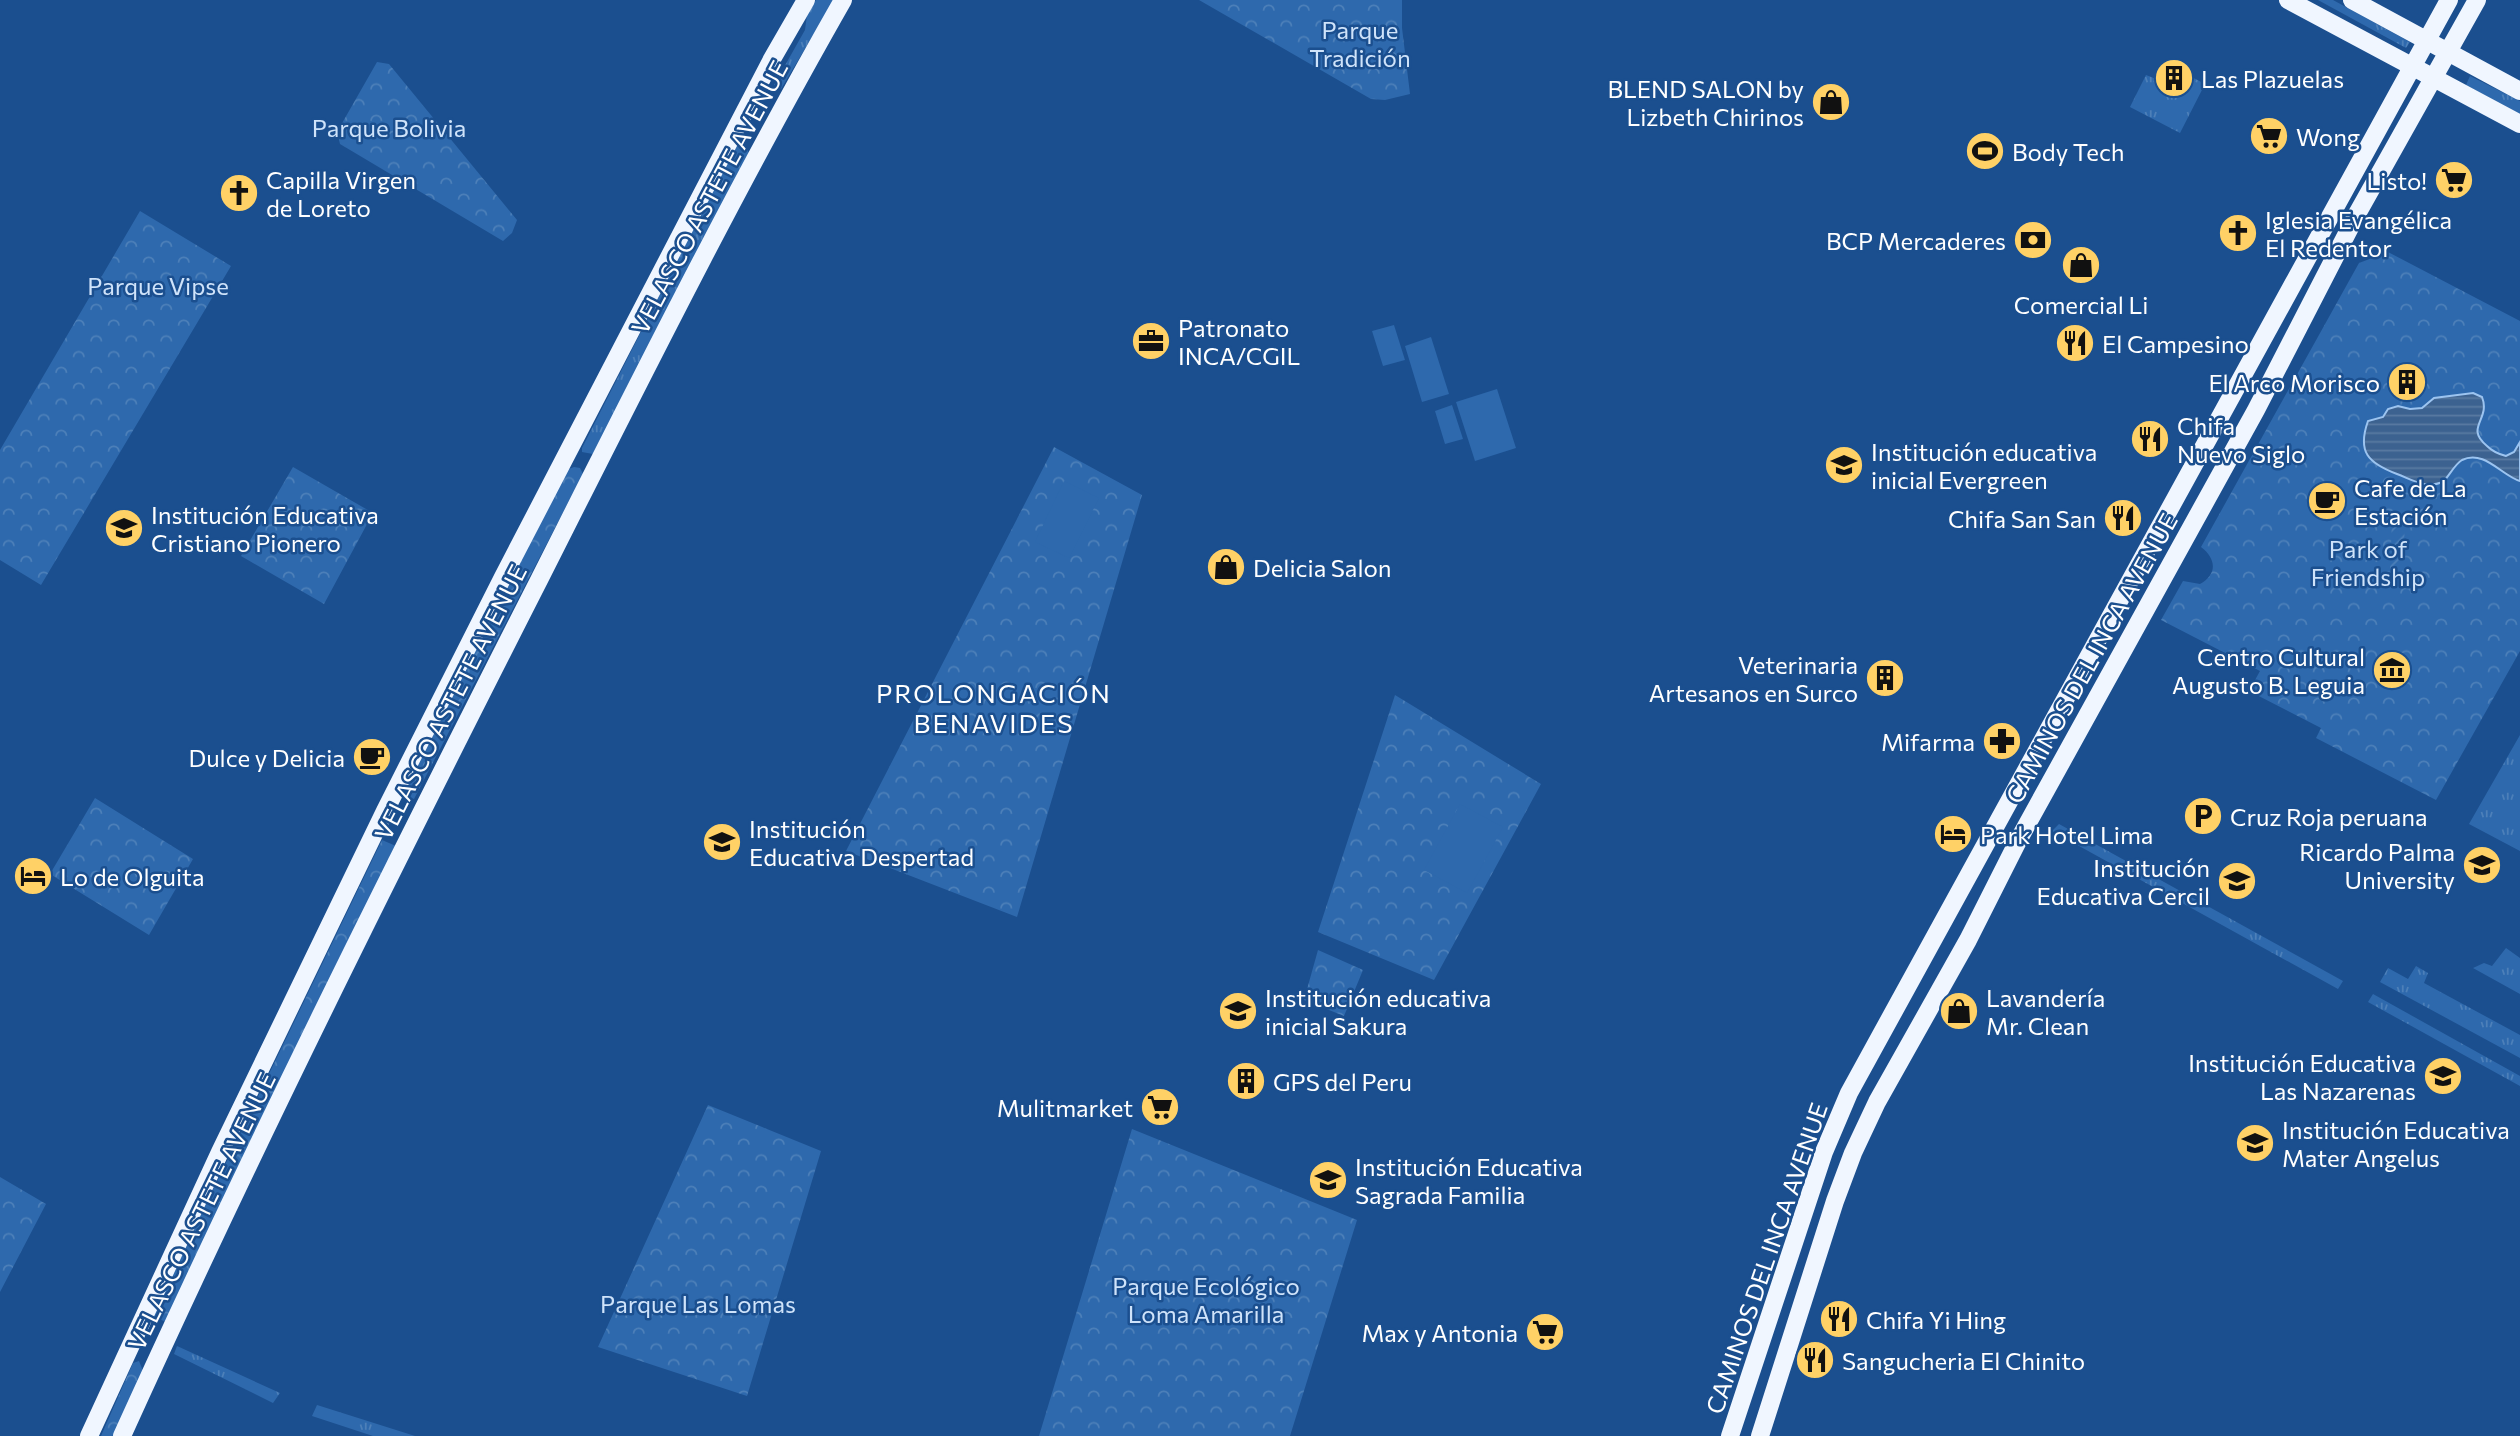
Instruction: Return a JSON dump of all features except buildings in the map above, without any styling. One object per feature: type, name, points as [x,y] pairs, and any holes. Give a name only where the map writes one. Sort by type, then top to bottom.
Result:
[{"type":"main road","name":"VELASCO ASTETE AVENUE","points":[[89,1436],[220,1152],[391,798],[772,59],[806,0]]},
{"type":"main road","name":"VELASCO ASTETE AVENUE","points":[[122,1436],[167,1336],[426,802],[774,124],[843,0]]},
{"type":"main road","points":[[2288,0],[2520,124]]},
{"type":"main road","points":[[2352,0],[2520,91]]},
{"type":"main road","name":"CAMINOS DEL INCA AVENUE","points":[[1730,1436],[1824,1152],[1849,1093],[2449,0]]},
{"type":"main road","name":"CAMINOS DEL INCA AVENUE","points":[[1760,1436],[1835,1201],[1853,1153],[1877,1102],[2256,410],[2357,214],[2477,0]]},
{"type":"green space","points":[[816,0],[834,0],[781,89],[774,85],[805,30],[807,15]]},
{"type":"green space","name":"Parque Tradición","points":[[1199,0],[1402,0],[1402,28],[1410,94],[1385,100],[1371,99]]},
{"type":"green space","points":[[2318,0],[2333,0],[2410,42],[2406,48]]},
{"type":"green space","name":"Parque Bolivia","points":[[377,62],[389,64],[517,220],[512,233],[503,241],[340,144],[337,132]]},
{"type":"green space","points":[[2165,63],[2205,84],[2180,133],[2130,107],[2146,75],[2156,79]]},
{"type":"green space","points":[[2470,76],[2520,101],[2520,114],[2466,85]]},
{"type":"green space","points":[[737,143],[745,145],[750,155],[593,454],[582,452],[582,448]]},
{"type":"green space","name":"Parque Vipse","points":[[140,211],[231,266],[41,585],[0,560],[0,450]]},
{"type":"green space","name":"Park of Friendship","points":[[2388,252],[2520,321],[2520,651],[2436,800],[2316,738],[2321,728],[2249,691],[2260,671],[2161,620],[2183,581],[2200,584],[2210,576],[2212,562],[2201,547],[2359,263]]},
{"type":"green space","points":[[1394,325],[1405,360],[1383,366],[1372,331]]},
{"type":"green space","points":[[1431,337],[1449,394],[1422,402],[1405,346]]},
{"type":"green space","points":[[1497,389],[1516,448],[1475,461],[1456,402]]},
{"type":"green space","points":[[1452,405],[1463,439],[1445,444],[1435,411]]},
{"type":"green space","points":[[1054,447],[1142,495],[1017,917],[846,851]]},
{"type":"green space","points":[[293,467],[373,513],[324,604],[241,556]]},
{"type":"green space","points":[[580,468],[583,474],[414,799],[402,794],[566,470]]},
{"type":"green space","points":[[1064,481],[1099,498],[1069,558],[1035,542]]},
{"type":"green space","points":[[2392,519],[2405,519],[2403,575],[2390,574]]},
{"type":"green space","points":[[1395,695],[1541,784],[1434,980],[1318,932]]},
{"type":"green space","points":[[2520,735],[2520,851],[2469,824]]},
{"type":"green space","points":[[95,798],[193,859],[149,935],[50,874]]},
{"type":"green space","points":[[1460,804],[1503,827],[1467,893],[1424,870]]},
{"type":"green space","points":[[2059,824],[2343,981],[2338,989],[2052,831]]},
{"type":"green space","points":[[382,840],[396,846],[166,1322],[152,1316]]},
{"type":"green space","points":[[2506,948],[2520,958],[2520,994],[2473,968],[2484,963],[2492,966]]},
{"type":"green space","points":[[1318,950],[1363,970],[1344,1016],[1304,1000]]},
{"type":"green space","points":[[2416,966],[2428,973],[2424,983],[2520,1035],[2520,1058],[2380,982],[2388,968],[2408,979]]},
{"type":"green space","points":[[2373,994],[2520,1076],[2520,1086],[2368,1002]]},
{"type":"green space","name":"Parque Las Lomas","points":[[708,1105],[821,1151],[747,1396],[598,1347]]},
{"type":"green space","name":"Parque Ecológico Loma Amarilla","points":[[1132,1129],[1357,1220],[1290,1436],[1039,1436]]},
{"type":"green space","points":[[0,1177],[46,1204],[0,1292]]},
{"type":"green space","points":[[177,1346],[280,1393],[273,1403],[174,1354]]},
{"type":"green space","points":[[139,1361],[143,1371],[114,1436],[101,1436],[133,1363]]},
{"type":"green space","points":[[317,1405],[415,1436],[373,1436],[312,1416]]},
{"type":"shaded area","points":[[2473,393],[2482,397],[2484,405],[2478,434],[2489,448],[2506,456],[2514,452],[2520,442],[2520,481],[2485,460],[2470,458],[2459,462],[2443,482],[2425,484],[2387,470],[2372,461],[2368,455],[2364,441],[2368,421],[2383,417],[2388,409],[2398,406],[2422,408],[2434,398]]},
{"type":"place","name":"Las Plazuelas","points":[[2174,78]]},
{"type":"place","name":"BLEND SALON by Lizbeth Chirinos","points":[[1831,102]]},
{"type":"place","name":"Wong","points":[[2269,136]]},
{"type":"place","name":"Body Tech","points":[[1985,151]]},
{"type":"place","name":"Listo!","points":[[2454,180]]},
{"type":"place","name":"Capilla Virgen de Loreto","points":[[239,193]]},
{"type":"place","name":"Iglesia Evangélica El Redentor","points":[[2238,233]]},
{"type":"place","name":"BCP Mercaderes","points":[[2033,240]]},
{"type":"place","name":"Comercial Li","points":[[2081,265]]},
{"type":"place","name":"Patronato INCA/CGIL","points":[[1151,341]]},
{"type":"place","name":"El Campesino","points":[[2075,343]]},
{"type":"place","name":"El Arco Morisco","points":[[2407,382]]},
{"type":"place","name":"Chifa Nuevo Siglo","points":[[2150,439]]},
{"type":"place","name":"Institución educativa inicial Evergreen","points":[[1844,465]]},
{"type":"place","name":"Cafe de La Estación","points":[[2327,501]]},
{"type":"place","name":"Chifa San San","points":[[2123,518]]},
{"type":"place","name":"Institución Educativa Cristiano Pionero","points":[[124,528]]},
{"type":"place","name":"Delicia Salon","points":[[1226,567]]},
{"type":"place","name":"Centro Cultural Augusto B. Leguia","points":[[2392,670]]},
{"type":"place","name":"Veterinaria Artesanos en Surco","points":[[1885,678]]},
{"type":"place","name":"Mifarma","points":[[2002,741]]},
{"type":"place","name":"Dulce y Delicia","points":[[372,757]]},
{"type":"place","name":"Cruz Roja peruana","points":[[2203,816]]},
{"type":"place","name":"Park Hotel Lima","points":[[1953,834]]},
{"type":"place","name":"Institución Educativa Despertad","points":[[722,842]]},
{"type":"place","name":"Ricardo Palma University","points":[[2482,865]]},
{"type":"place","name":"Lo de Olguita","points":[[33,876]]},
{"type":"place","name":"Institución Educativa Cercil","points":[[2237,881]]},
{"type":"place","name":"Institución educativa inicial Sakura","points":[[1238,1011]]},
{"type":"place","name":"Lavandería Mr. Clean","points":[[1959,1011]]},
{"type":"place","name":"Institución Educativa Las Nazarenas","points":[[2443,1076]]},
{"type":"place","name":"GPS del Peru","points":[[1246,1081]]},
{"type":"place","name":"Mulitmarket","points":[[1160,1107]]},
{"type":"place","name":"Institución Educativa Mater Angelus","points":[[2255,1143]]},
{"type":"place","name":"Institución Educativa Sagrada Familia","points":[[1328,1180]]},
{"type":"place","name":"Chifa Yi Hing","points":[[1839,1319]]},
{"type":"place","name":"Max y Antonia","points":[[1545,1332]]},
{"type":"place","name":"Sangucheria El Chinito","points":[[1815,1360]]},
{"type":"district","name":"PROLONGACIÓN BENAVIDES","points":[[994,707]]}]
